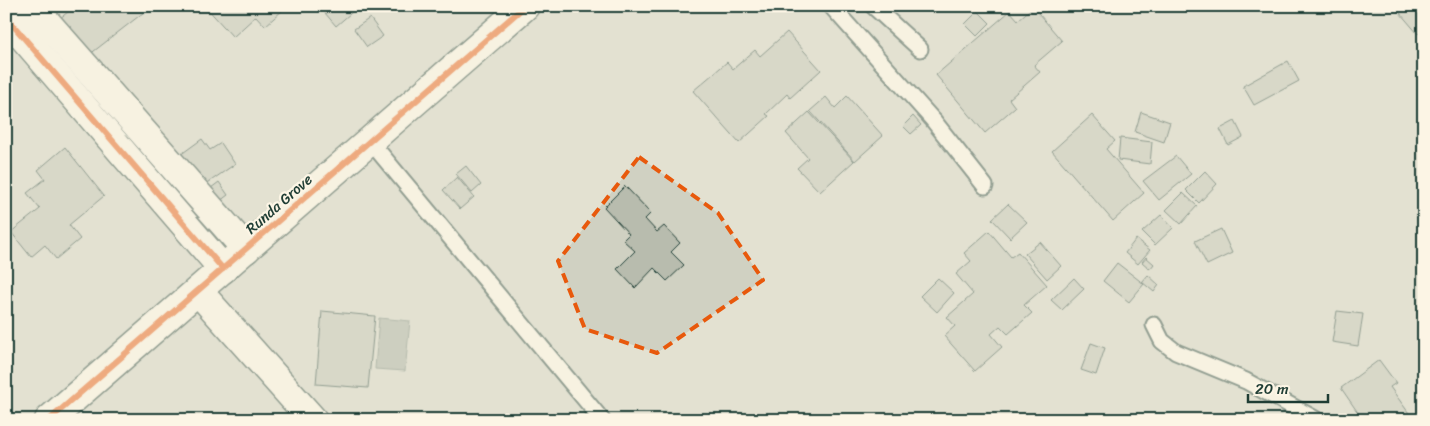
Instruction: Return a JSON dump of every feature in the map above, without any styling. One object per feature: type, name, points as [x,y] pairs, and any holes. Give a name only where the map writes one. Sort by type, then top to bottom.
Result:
[{"type":"street","points":[[32,6],[246,249]]},
{"type":"street","name":"Runda Grove","points":[[49,420],[525,6]]},
{"type":"street","points":[[6,17],[223,269]]},
{"type":"street","points":[[198,291],[313,420]]},
{"type":"lane","points":[[831,6],[934,120],[985,186]]},
{"type":"lane","points":[[873,6],[920,49]]},
{"type":"lane","points":[[370,141],[602,420]]},
{"type":"lane","points":[[1154,325],[1162,341],[1176,352],[1246,381],[1317,420]]},
{"type":"highlighted area","points":[[639,157],[718,213],[763,280],[657,353],[585,329],[558,261]]},
{"type":"shaded area","points":[[6,6],[1424,6],[1424,420],[6,420]]},
{"type":"shaded area","points":[[379,318],[410,321],[405,371],[375,369]]},
{"type":"building","points":[[76,6],[145,6],[148,9],[89,55],[60,18]]},
{"type":"building","points":[[205,6],[280,6],[283,10],[265,26],[256,16],[233,37]]},
{"type":"building","points":[[319,6],[359,6],[336,26]]},
{"type":"building","points":[[1408,6],[1424,6],[1424,29],[1418,34],[1400,13]]},
{"type":"building","points":[[1033,7],[1062,41],[1034,65],[1040,72],[1009,99],[1015,107],[985,133],[936,75],[1010,11],[1018,20]]},
{"type":"building","points":[[978,11],[990,23],[977,36],[965,24]]},
{"type":"building","points":[[370,18],[383,36],[367,47],[354,29]]},
{"type":"building","points":[[787,32],[821,70],[790,98],[787,94],[766,114],[769,116],[739,143],[693,91],[727,62],[733,69],[755,50],[760,56]]},
{"type":"building","points":[[1288,61],[1299,81],[1254,105],[1243,86]]},
{"type":"building","points":[[847,96],[883,136],[855,161],[810,111],[826,97],[835,108]]},
{"type":"building","points":[[809,112],[854,161],[820,192],[797,168],[808,158],[786,133]]},
{"type":"building","points":[[1141,112],[1170,122],[1164,142],[1135,132]]},
{"type":"building","points":[[1092,115],[1115,141],[1106,149],[1144,193],[1113,221],[1052,151]]},
{"type":"building","points":[[913,116],[921,125],[911,134],[903,126]]},
{"type":"building","points":[[1235,121],[1243,137],[1228,145],[1220,129]]},
{"type":"building","points":[[1120,138],[1152,142],[1150,164],[1118,160]]},
{"type":"building","points":[[202,139],[210,150],[221,143],[235,164],[202,187],[180,155]]},
{"type":"building","points":[[65,147],[104,196],[69,225],[80,239],[56,259],[45,245],[31,257],[11,232],[40,209],[27,193],[45,179],[38,170]]},
{"type":"building","points":[[1176,156],[1191,174],[1159,200],[1143,181]]},
{"type":"building","points":[[466,166],[481,185],[472,193],[456,174]]},
{"type":"building","points":[[1205,171],[1217,184],[1199,203],[1186,190]]},
{"type":"building","points":[[457,177],[474,197],[460,209],[443,190]]},
{"type":"building","points":[[219,182],[228,195],[216,204],[207,191]]},
{"type":"building","points":[[625,186],[651,213],[645,219],[657,232],[664,226],[680,243],[671,252],[684,265],[667,281],[654,268],[635,288],[617,269],[635,251],[623,240],[629,234],[604,207]]},
{"type":"building","points":[[1183,193],[1197,206],[1181,224],[1166,210]]},
{"type":"building","points":[[1008,204],[1027,222],[1010,238],[992,219]]},
{"type":"building","points":[[1161,215],[1173,228],[1155,245],[1142,232]]},
{"type":"building","points":[[1221,229],[1232,253],[1207,265],[1195,241]]},
{"type":"building","points":[[989,231],[1011,257],[1018,252],[1047,285],[1024,305],[1032,313],[1008,334],[1000,326],[991,334],[1002,347],[975,371],[944,336],[955,326],[947,317],[973,294],[956,274],[971,261],[964,253]]},
{"type":"building","points":[[1136,239],[1150,250],[1138,264],[1125,253]]},
{"type":"building","points":[[1040,242],[1061,266],[1047,279],[1025,254]]},
{"type":"building","points":[[1146,257],[1154,264],[1150,269],[1142,262]]},
{"type":"building","points":[[1117,263],[1144,284],[1129,302],[1103,281]]},
{"type":"building","points":[[1148,275],[1159,285],[1154,292],[1142,282]]},
{"type":"building","points":[[938,278],[954,293],[937,312],[920,296]]},
{"type":"building","points":[[1074,278],[1084,289],[1062,310],[1051,300]]},
{"type":"building","points":[[322,311],[375,316],[368,388],[316,384]]},
{"type":"building","points":[[1337,311],[1363,314],[1358,346],[1332,342]]},
{"type":"building","points":[[1091,343],[1105,348],[1096,375],[1081,370]]},
{"type":"building","points":[[1379,360],[1396,383],[1390,387],[1416,420],[1363,420],[1341,388]]},
{"type":"cycle path","points":[[49,420],[525,6]]},
{"type":"cycle path","points":[[6,17],[223,269]]}]
